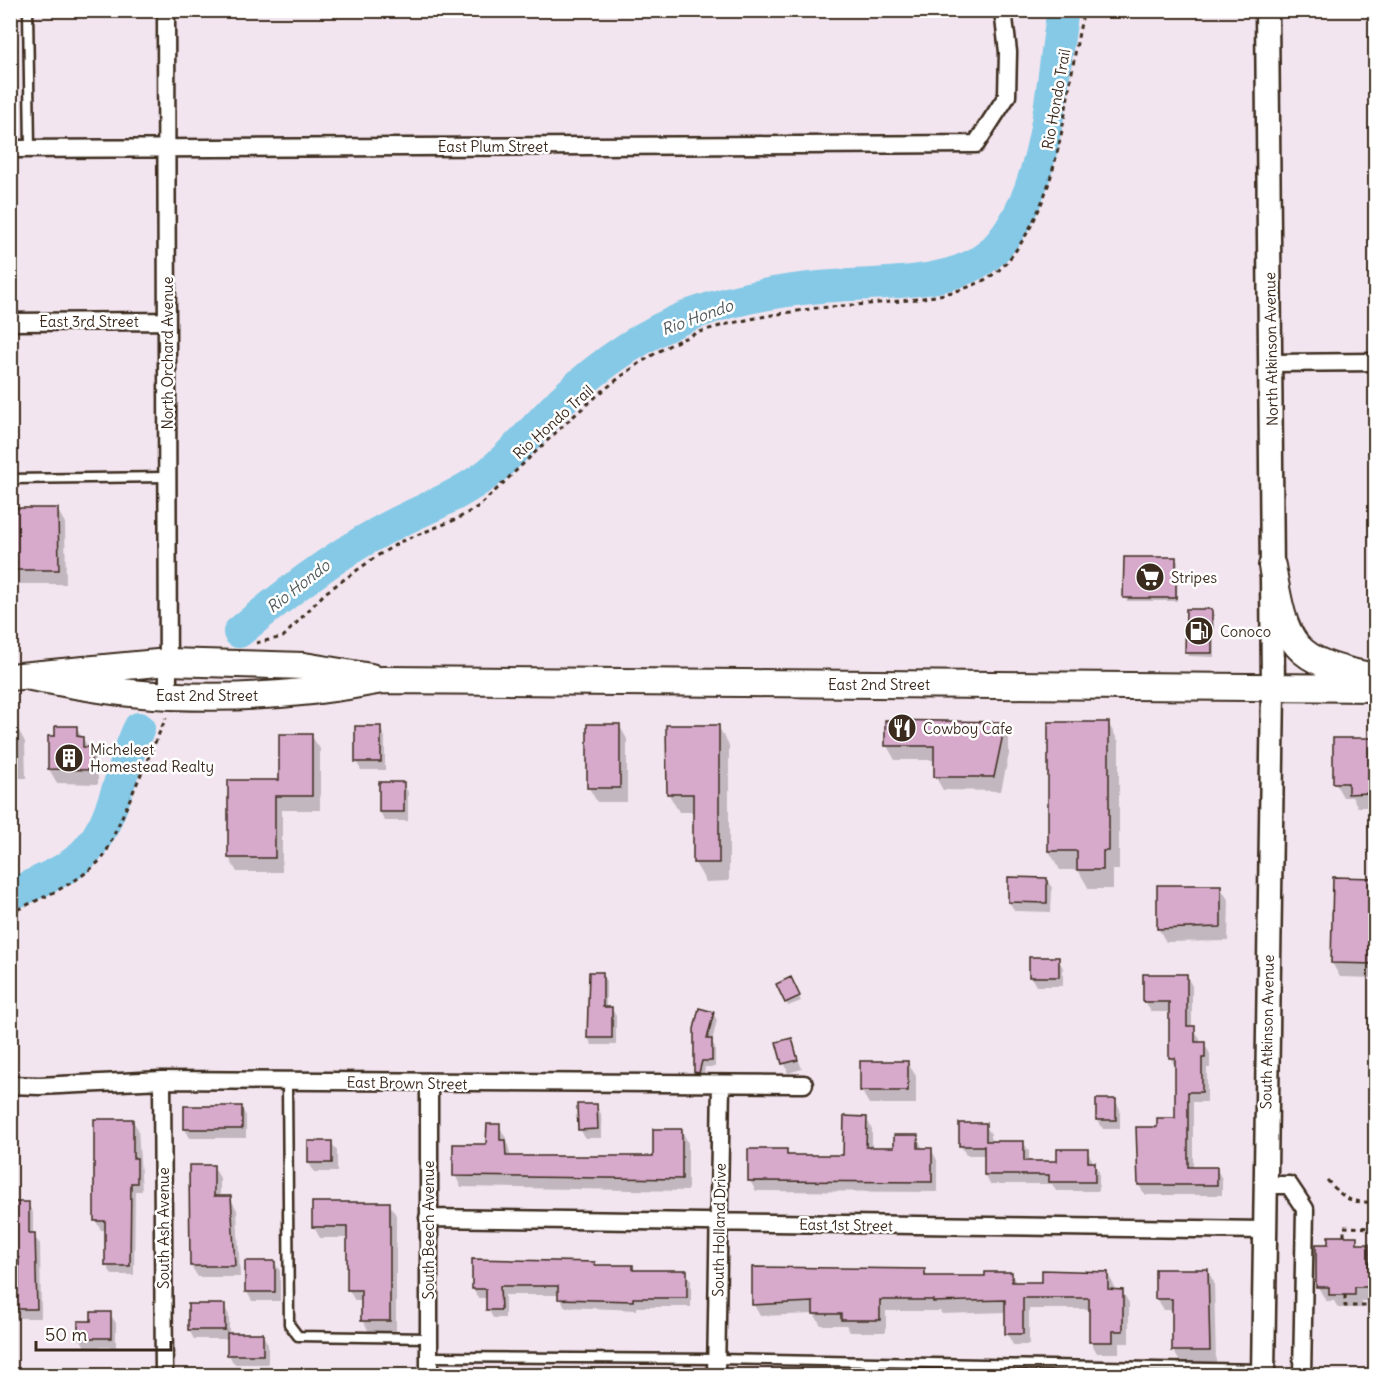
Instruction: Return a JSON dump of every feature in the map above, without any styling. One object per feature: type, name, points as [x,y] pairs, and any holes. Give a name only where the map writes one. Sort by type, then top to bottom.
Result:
[{"type":"main road","name":"North Atkinson Avenue","points":[[1267,10],[1273,688]]},
{"type":"main road","points":[[1272,566],[1283,623],[1299,649],[1330,666],[1376,677]]},
{"type":"main road","name":"East 2nd Street","points":[[21,677],[168,662],[304,666],[382,680],[1376,688]]},
{"type":"main road","name":"East 2nd Street","points":[[21,677],[119,692],[179,695],[302,693],[382,680]]},
{"type":"main road","name":"South Atkinson Avenue","points":[[1263,1372],[1273,688]]},
{"type":"street","name":"North Orchard Avenue","points":[[166,10],[168,662],[179,695]]},
{"type":"street","name":"East Plum Street","points":[[10,149],[976,144],[1007,96],[1008,52],[1003,10]]},
{"type":"street","name":"East 3rd Street","points":[[10,321],[167,321]]},
{"type":"street","points":[[1271,363],[1376,362]]},
{"type":"street","name":"East Brown Street","points":[[10,1085],[39,1086],[162,1080],[804,1083]]},
{"type":"street","name":"South Ash Avenue","points":[[162,1080],[164,1376]]},
{"type":"street","name":"South Beech Avenue","points":[[429,1083],[429,1376]]},
{"type":"street","name":"South Holland Drive","points":[[716,1367],[721,1084]]},
{"type":"street","points":[[1265,1185],[1289,1185],[1305,1209],[1302,1376]]},
{"type":"street","name":"East 1st Street","points":[[428,1218],[1264,1230]]},
{"type":"lane","points":[[28,10],[30,149]]},
{"type":"lane","points":[[10,480],[167,477]]},
{"type":"lane","points":[[287,1082],[289,1324],[298,1336],[429,1338]]},
{"type":"lane","points":[[429,1357],[716,1367],[1263,1372]]},
{"type":"path","name":"Rio Hondo Trail","points":[[232,663],[260,641],[283,637],[325,593],[402,541],[457,519],[479,506],[625,372],[657,352],[698,333],[803,310],[938,295],[968,289],[984,282],[1006,264],[1025,235],[1042,200],[1059,152],[1084,10]]},
{"type":"path","points":[[10,913],[72,882],[94,868],[105,855],[153,743],[179,695]]},
{"type":"path","points":[[1327,1180],[1344,1198],[1355,1202],[1376,1202]]},
{"type":"path","points":[[1344,1236],[1344,1227],[1376,1228]]},
{"type":"path","points":[[1345,1295],[1345,1306],[1376,1306]]},
{"type":"building","points":[[10,508],[58,508],[59,570],[10,570]]},
{"type":"building","name":"Stripes","points":[[1124,557],[1176,557],[1176,598],[1123,598]]},
{"type":"building","name":"Conoco","points":[[1186,609],[1212,609],[1212,653],[1185,653]]},
{"type":"building","points":[[885,720],[1002,722],[1002,739],[994,777],[934,777],[934,746],[885,746]]},
{"type":"building","points":[[1048,722],[1109,722],[1109,851],[1103,851],[1103,870],[1077,870],[1077,851],[1048,851]]},
{"type":"building","points":[[587,724],[620,724],[620,788],[587,788]]},
{"type":"building","points":[[666,725],[719,725],[719,863],[693,863],[693,794],[667,794]]},
{"type":"building","name":"Micheleet Homestead Realty","points":[[55,726],[77,726],[77,736],[83,737],[83,747],[91,747],[91,770],[48,769],[48,736],[55,736]]},
{"type":"building","points":[[355,726],[381,726],[381,762],[355,762]]},
{"type":"building","points":[[279,734],[312,734],[312,796],[275,796],[275,858],[228,858],[228,780],[279,780]]},
{"type":"building","points":[[1333,738],[1376,738],[1376,775],[1369,775],[1370,793],[1348,794],[1348,783],[1333,783]]},
{"type":"building","points":[[379,782],[404,782],[404,812],[379,812]]},
{"type":"building","points":[[1008,877],[1047,878],[1047,903],[1008,902]]},
{"type":"building","points":[[1333,877],[1376,878],[1376,964],[1331,963]]},
{"type":"building","points":[[1157,885],[1221,885],[1221,927],[1157,929]]},
{"type":"building","points":[[1029,957],[1059,957],[1059,977],[1029,977]]},
{"type":"building","points":[[589,972],[603,972],[603,1007],[612,1007],[612,1038],[587,1038]]},
{"type":"building","points":[[1143,974],[1187,974],[1187,1026],[1195,1026],[1195,1042],[1205,1042],[1205,1058],[1202,1058],[1202,1092],[1188,1092],[1188,1167],[1217,1167],[1217,1185],[1138,1185],[1136,1127],[1157,1127],[1157,1118],[1175,1118],[1175,1058],[1169,1058],[1169,1002],[1143,1002]]},
{"type":"building","points":[[791,977],[800,996],[785,1003],[776,984]]},
{"type":"building","points":[[699,1008],[714,1012],[707,1039],[712,1039],[712,1061],[702,1061],[699,1073],[694,1072],[694,1029]]},
{"type":"building","points":[[792,1038],[798,1060],[782,1064],[776,1042]]},
{"type":"building","points":[[860,1061],[908,1061],[908,1091],[860,1091]]},
{"type":"building","points":[[1096,1099],[1116,1099],[1116,1120],[1096,1120]]},
{"type":"building","points":[[577,1104],[597,1104],[598,1129],[578,1130]]},
{"type":"building","points":[[184,1106],[242,1106],[242,1129],[184,1129]]},
{"type":"building","points":[[844,1116],[867,1117],[866,1147],[894,1147],[894,1135],[918,1135],[918,1148],[932,1148],[932,1182],[748,1181],[748,1149],[787,1149],[787,1155],[843,1155]]},
{"type":"building","points":[[94,1119],[133,1119],[133,1158],[137,1158],[137,1183],[131,1183],[130,1266],[105,1266],[105,1221],[94,1221]]},
{"type":"building","points":[[959,1123],[986,1123],[986,1141],[1024,1141],[1024,1161],[1057,1161],[1057,1149],[1088,1149],[1088,1162],[1095,1162],[1095,1182],[1049,1182],[1049,1175],[984,1175],[984,1146],[959,1146]]},
{"type":"building","points":[[487,1124],[500,1124],[500,1140],[505,1140],[506,1156],[653,1156],[653,1129],[682,1129],[682,1179],[453,1176],[453,1144],[486,1144]]},
{"type":"building","points":[[308,1141],[332,1141],[332,1163],[308,1163]]},
{"type":"building","points":[[189,1165],[214,1165],[214,1196],[231,1196],[235,1266],[190,1266]]},
{"type":"building","points":[[10,1202],[29,1202],[29,1233],[35,1233],[37,1309],[10,1309],[10,1286],[19,1286],[19,1258],[10,1258]]},
{"type":"building","points":[[312,1202],[390,1202],[390,1321],[361,1321],[361,1290],[347,1290],[347,1227],[312,1227]]},
{"type":"building","points":[[1328,1236],[1357,1236],[1357,1244],[1369,1244],[1369,1287],[1355,1287],[1355,1295],[1329,1295],[1329,1287],[1316,1287],[1316,1244],[1328,1244]]},
{"type":"building","points":[[472,1259],[595,1262],[595,1265],[633,1265],[633,1270],[687,1270],[687,1298],[633,1298],[633,1301],[558,1299],[558,1286],[500,1286],[501,1310],[486,1310],[486,1289],[472,1289]]},
{"type":"building","points":[[245,1261],[275,1261],[275,1292],[245,1292]]},
{"type":"building","points":[[752,1267],[925,1269],[925,1276],[985,1276],[985,1272],[1012,1272],[1012,1282],[1042,1282],[1042,1270],[1108,1272],[1108,1289],[1123,1290],[1123,1331],[1113,1331],[1113,1342],[1089,1342],[1089,1298],[1023,1298],[1023,1334],[1005,1334],[1005,1300],[933,1302],[933,1300],[880,1300],[880,1320],[841,1320],[841,1314],[813,1314],[813,1302],[752,1305]]},
{"type":"building","points":[[1155,1269],[1208,1269],[1210,1351],[1172,1351],[1172,1299],[1155,1299]]},
{"type":"building","points":[[188,1304],[225,1304],[225,1330],[188,1330]]},
{"type":"building","points":[[91,1312],[111,1312],[111,1338],[78,1338],[78,1321],[91,1321]]},
{"type":"building","points":[[227,1333],[263,1333],[263,1355],[227,1355]]},
{"type":"waterway","name":"Rio Hondo","points":[[239,632],[343,553],[381,531],[451,497],[490,472],[562,400],[592,374],[657,330],[693,314],[756,296],[820,287],[911,281],[958,272],[977,263],[993,251],[1012,227],[1026,200],[1036,169],[1050,104],[1063,10]]},
{"type":"waterway","name":"Rio Hondo","points":[[10,895],[69,866],[96,838],[106,821],[139,728]]},
{"type":"place","name":"Stripes","points":[[1150,577]]},
{"type":"place","name":"Conoco","points":[[1199,631]]},
{"type":"place","name":"Cowboy Cafe","points":[[902,728]]},
{"type":"place","name":"Micheleet Homestead Realty","points":[[69,758]]}]
